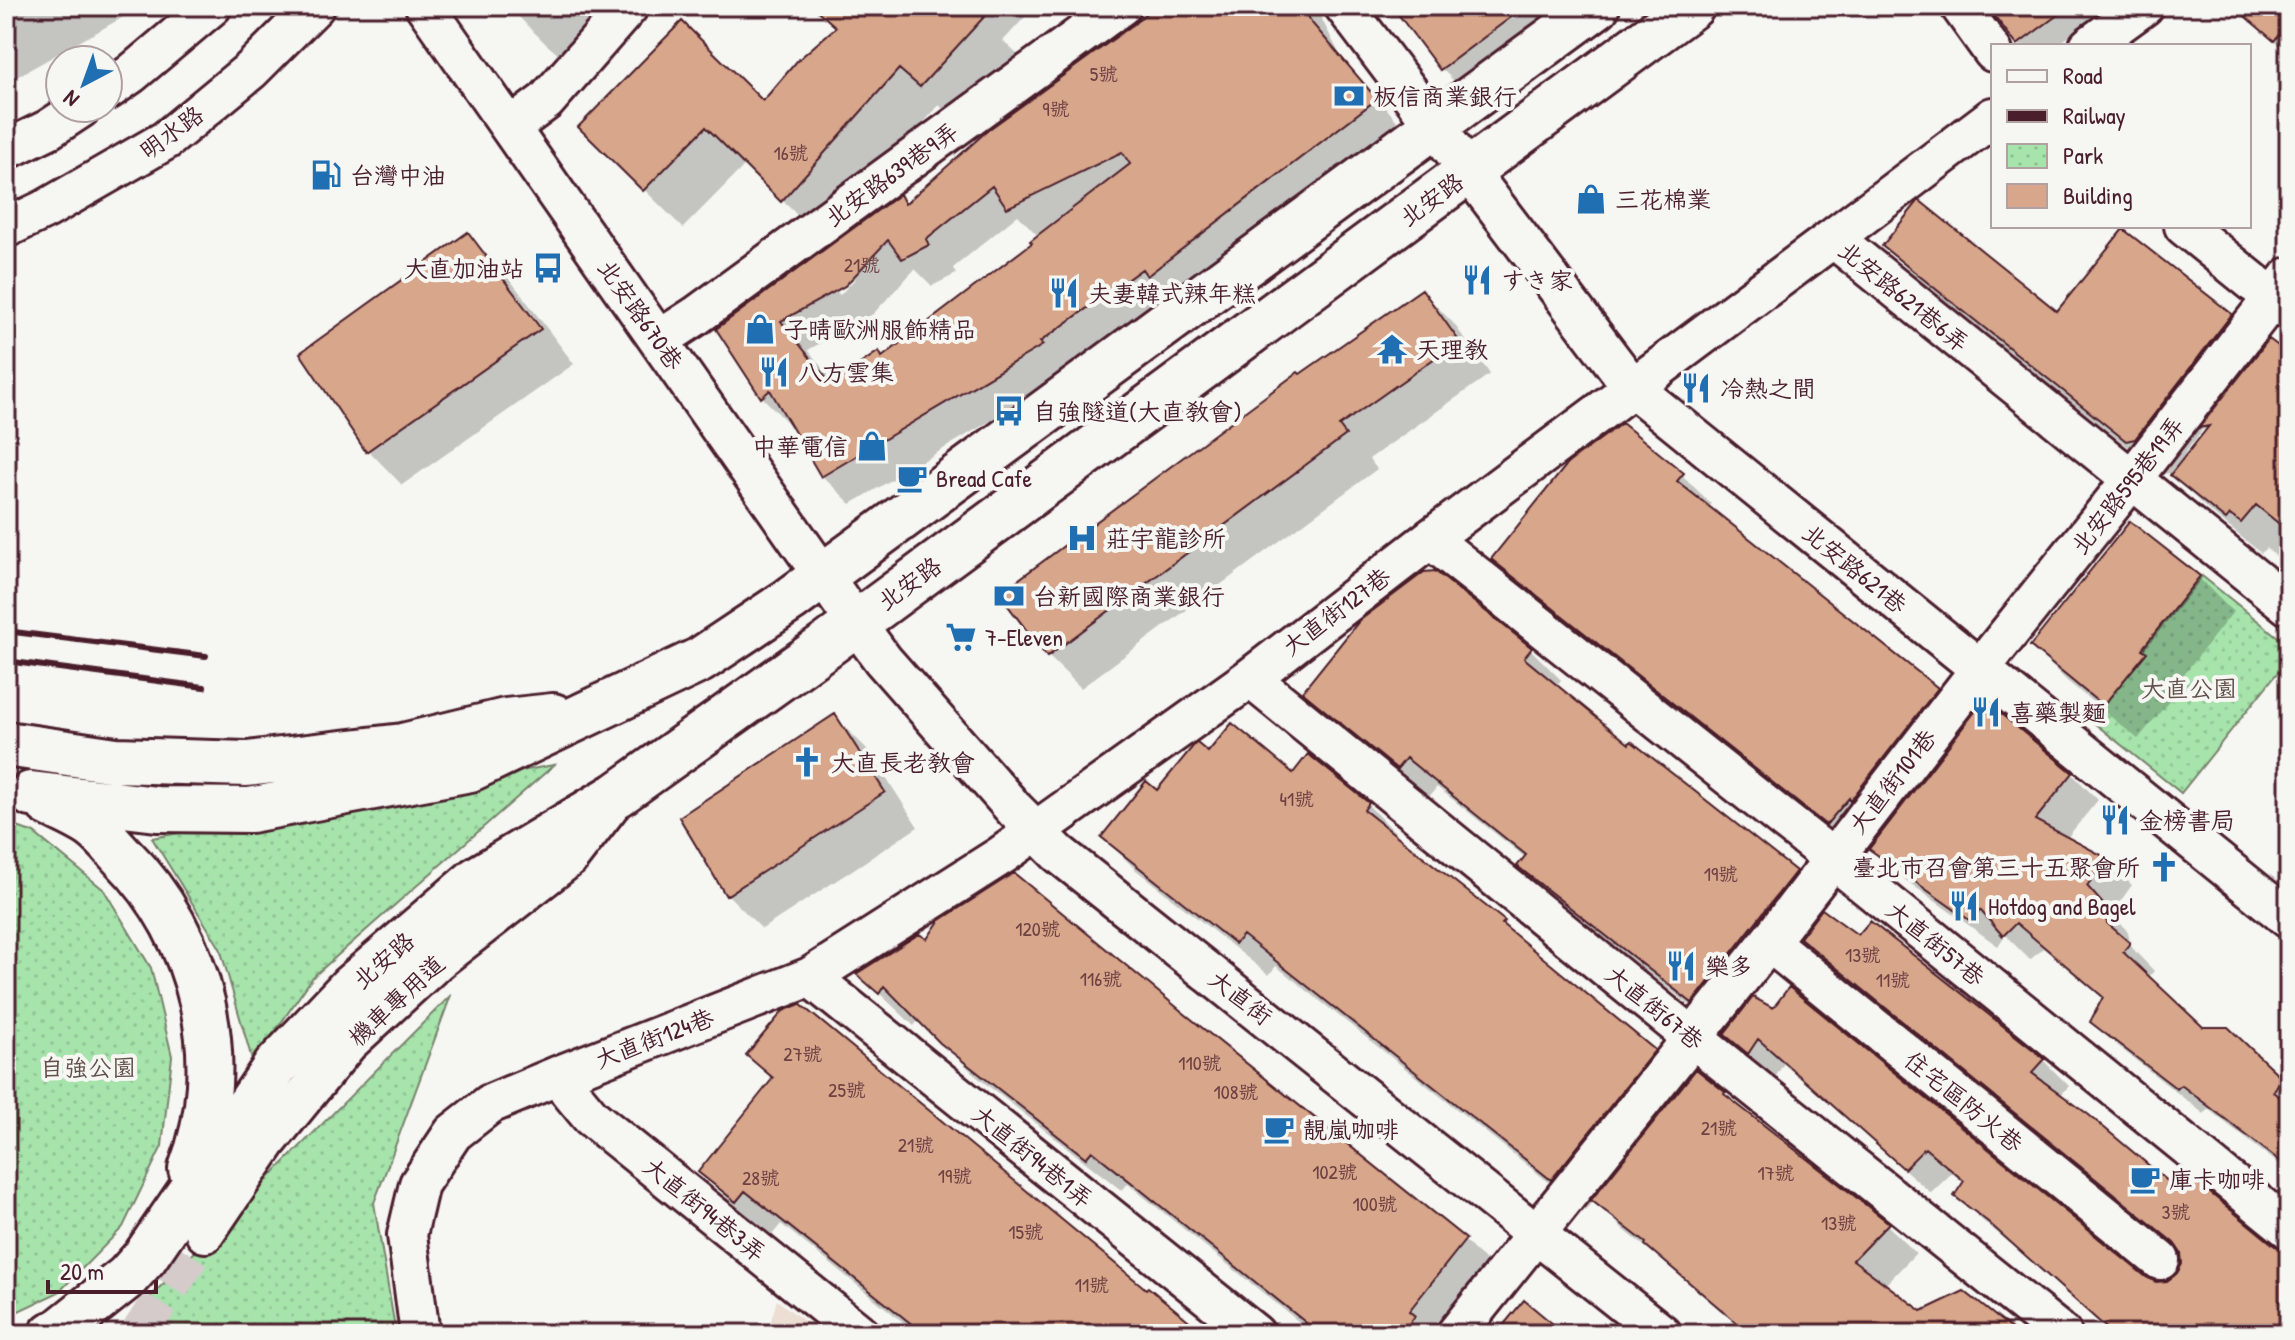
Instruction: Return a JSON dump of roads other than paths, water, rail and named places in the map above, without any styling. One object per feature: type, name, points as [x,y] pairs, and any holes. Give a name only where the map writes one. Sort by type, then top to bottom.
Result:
[{"type":"main road","name":"北安路","points":[[18,789],[157,809],[250,810],[470,769],[700,660],[790,600],[1597,6]]},
{"type":"main road","name":"北安路","points":[[52,1334],[127,1277],[145,1257],[190,1221],[276,1066],[351,987],[477,879],[617,795],[856,623],[1692,6]]},
{"type":"main road","points":[[6,744],[116,760],[247,764],[403,746],[506,721],[595,711]]},
{"type":"main road","name":"北安路","points":[[18,789],[92,826],[143,876],[180,936],[204,1003],[211,1073],[190,1221]]},
{"type":"main road","points":[[112,1334],[127,1277]]},
{"type":"street","points":[[124,79],[212,6]]},
{"type":"street","name":"明水路","points":[[6,228],[46,209],[166,140],[251,70],[315,6]]},
{"type":"street","name":"北安路670巷","points":[[425,6],[856,623]]},
{"type":"street","points":[[511,127],[546,101],[629,6]]},
{"type":"street","name":"北安路639巷9弄","points":[[659,340],[1121,6]]},
{"type":"street","name":"北安路621巷","points":[[1344,6],[1633,388],[2289,919]]},
{"type":"street","points":[[1960,6],[1991,49]]},
{"type":"street","points":[[2092,44],[2144,6]]},
{"type":"street","points":[[1833,238],[1991,119]]},
{"type":"street","points":[[6,150],[57,124]]},
{"type":"street","points":[[2187,228],[2283,295]]},
{"type":"street","name":"北安路621巷6弄","points":[[1633,388],[1833,238],[2289,606]]},
{"type":"street","name":"北安路595巷19弄","points":[[1980,669],[2283,295]]},
{"type":"street","name":"大直街127巷","points":[[1036,831],[1250,678],[1633,388]]},
{"type":"street","name":"大直街57巷","points":[[1430,539],[1832,858],[2289,1229]]},
{"type":"street","name":"大直街","points":[[856,623],[883,660],[1058,853],[1662,1334]]},
{"type":"street","name":"大直街101巷","points":[[1456,1334],[1769,942],[1980,669]]},
{"type":"street","name":"大直街67巷","points":[[1250,678],[2062,1334]]},
{"type":"street","name":"大直街124巷","points":[[420,1334],[407,1235],[419,1184],[453,1133],[490,1104],[810,977],[1036,831]]},
{"type":"street","name":"住宅區防火巷","points":[[1769,942],[2160,1260]]},
{"type":"street","name":"大直街94巷1弄","points":[[810,977],[1255,1334]]},
{"type":"street","name":"大直街94巷3弄","points":[[557,1076],[591,1117],[860,1334]]},
{"type":"tunnel","points":[[139,1334],[205,1233]]},
{"type":"railway","points":[[6,631],[206,656]]},
{"type":"railway","points":[[6,661],[204,687]]},
{"type":"place","name":"板信商業銀行","points":[[1349,96]]},
{"type":"place","name":"台灣中油","points":[[326,175]]},
{"type":"place","name":"三花棉業","points":[[1591,199]]},
{"type":"place","name":"大直加油站","points":[[548,268]]},
{"type":"place","name":"すき家","points":[[1477,280]]},
{"type":"place","name":"夫妻韓式辣年糕","points":[[1064,293]]},
{"type":"place","name":"子晴歐洲服飾精品","points":[[760,329]]},
{"type":"place","name":"天理教","points":[[1392,349]]},
{"type":"place","name":"八方雲集","points":[[774,372]]},
{"type":"place","name":"冷熱之間","points":[[1696,388]]},
{"type":"place","name":"自強隧道(大直教會)","points":[[1009,411]]},
{"type":"place","name":"中華電信","points":[[872,446]]},
{"type":"place","name":"Bread Cafe","points":[[912,478]]},
{"type":"place","name":"莊宇龍診所","points":[[1082,538]]},
{"type":"place","name":"台新國際商業銀行","points":[[1009,596]]},
{"type":"place","name":"7-Eleven","points":[[961,637]]},
{"type":"place","name":"喜藥製麵","points":[[1986,712]]},
{"type":"place","name":"大直長老教會","points":[[807,762]]},
{"type":"place","name":"金榜書局","points":[[2115,820]]},
{"type":"place","name":"臺北市召會第三十五聚會所","points":[[2164,867]]},
{"type":"place","name":"Hotdog and Bagel","points":[[1964,906]]},
{"type":"place","name":"樂多","points":[[1681,966]]},
{"type":"place","name":"靚嵐咖啡","points":[[1279,1129]]},
{"type":"place","name":"庫卡咖啡","points":[[2145,1179]]},
{"type":"park label","name":"大直公園","points":[[2189,688]]},
{"type":"park label","name":"自強公園","points":[[88,1067]]}]
